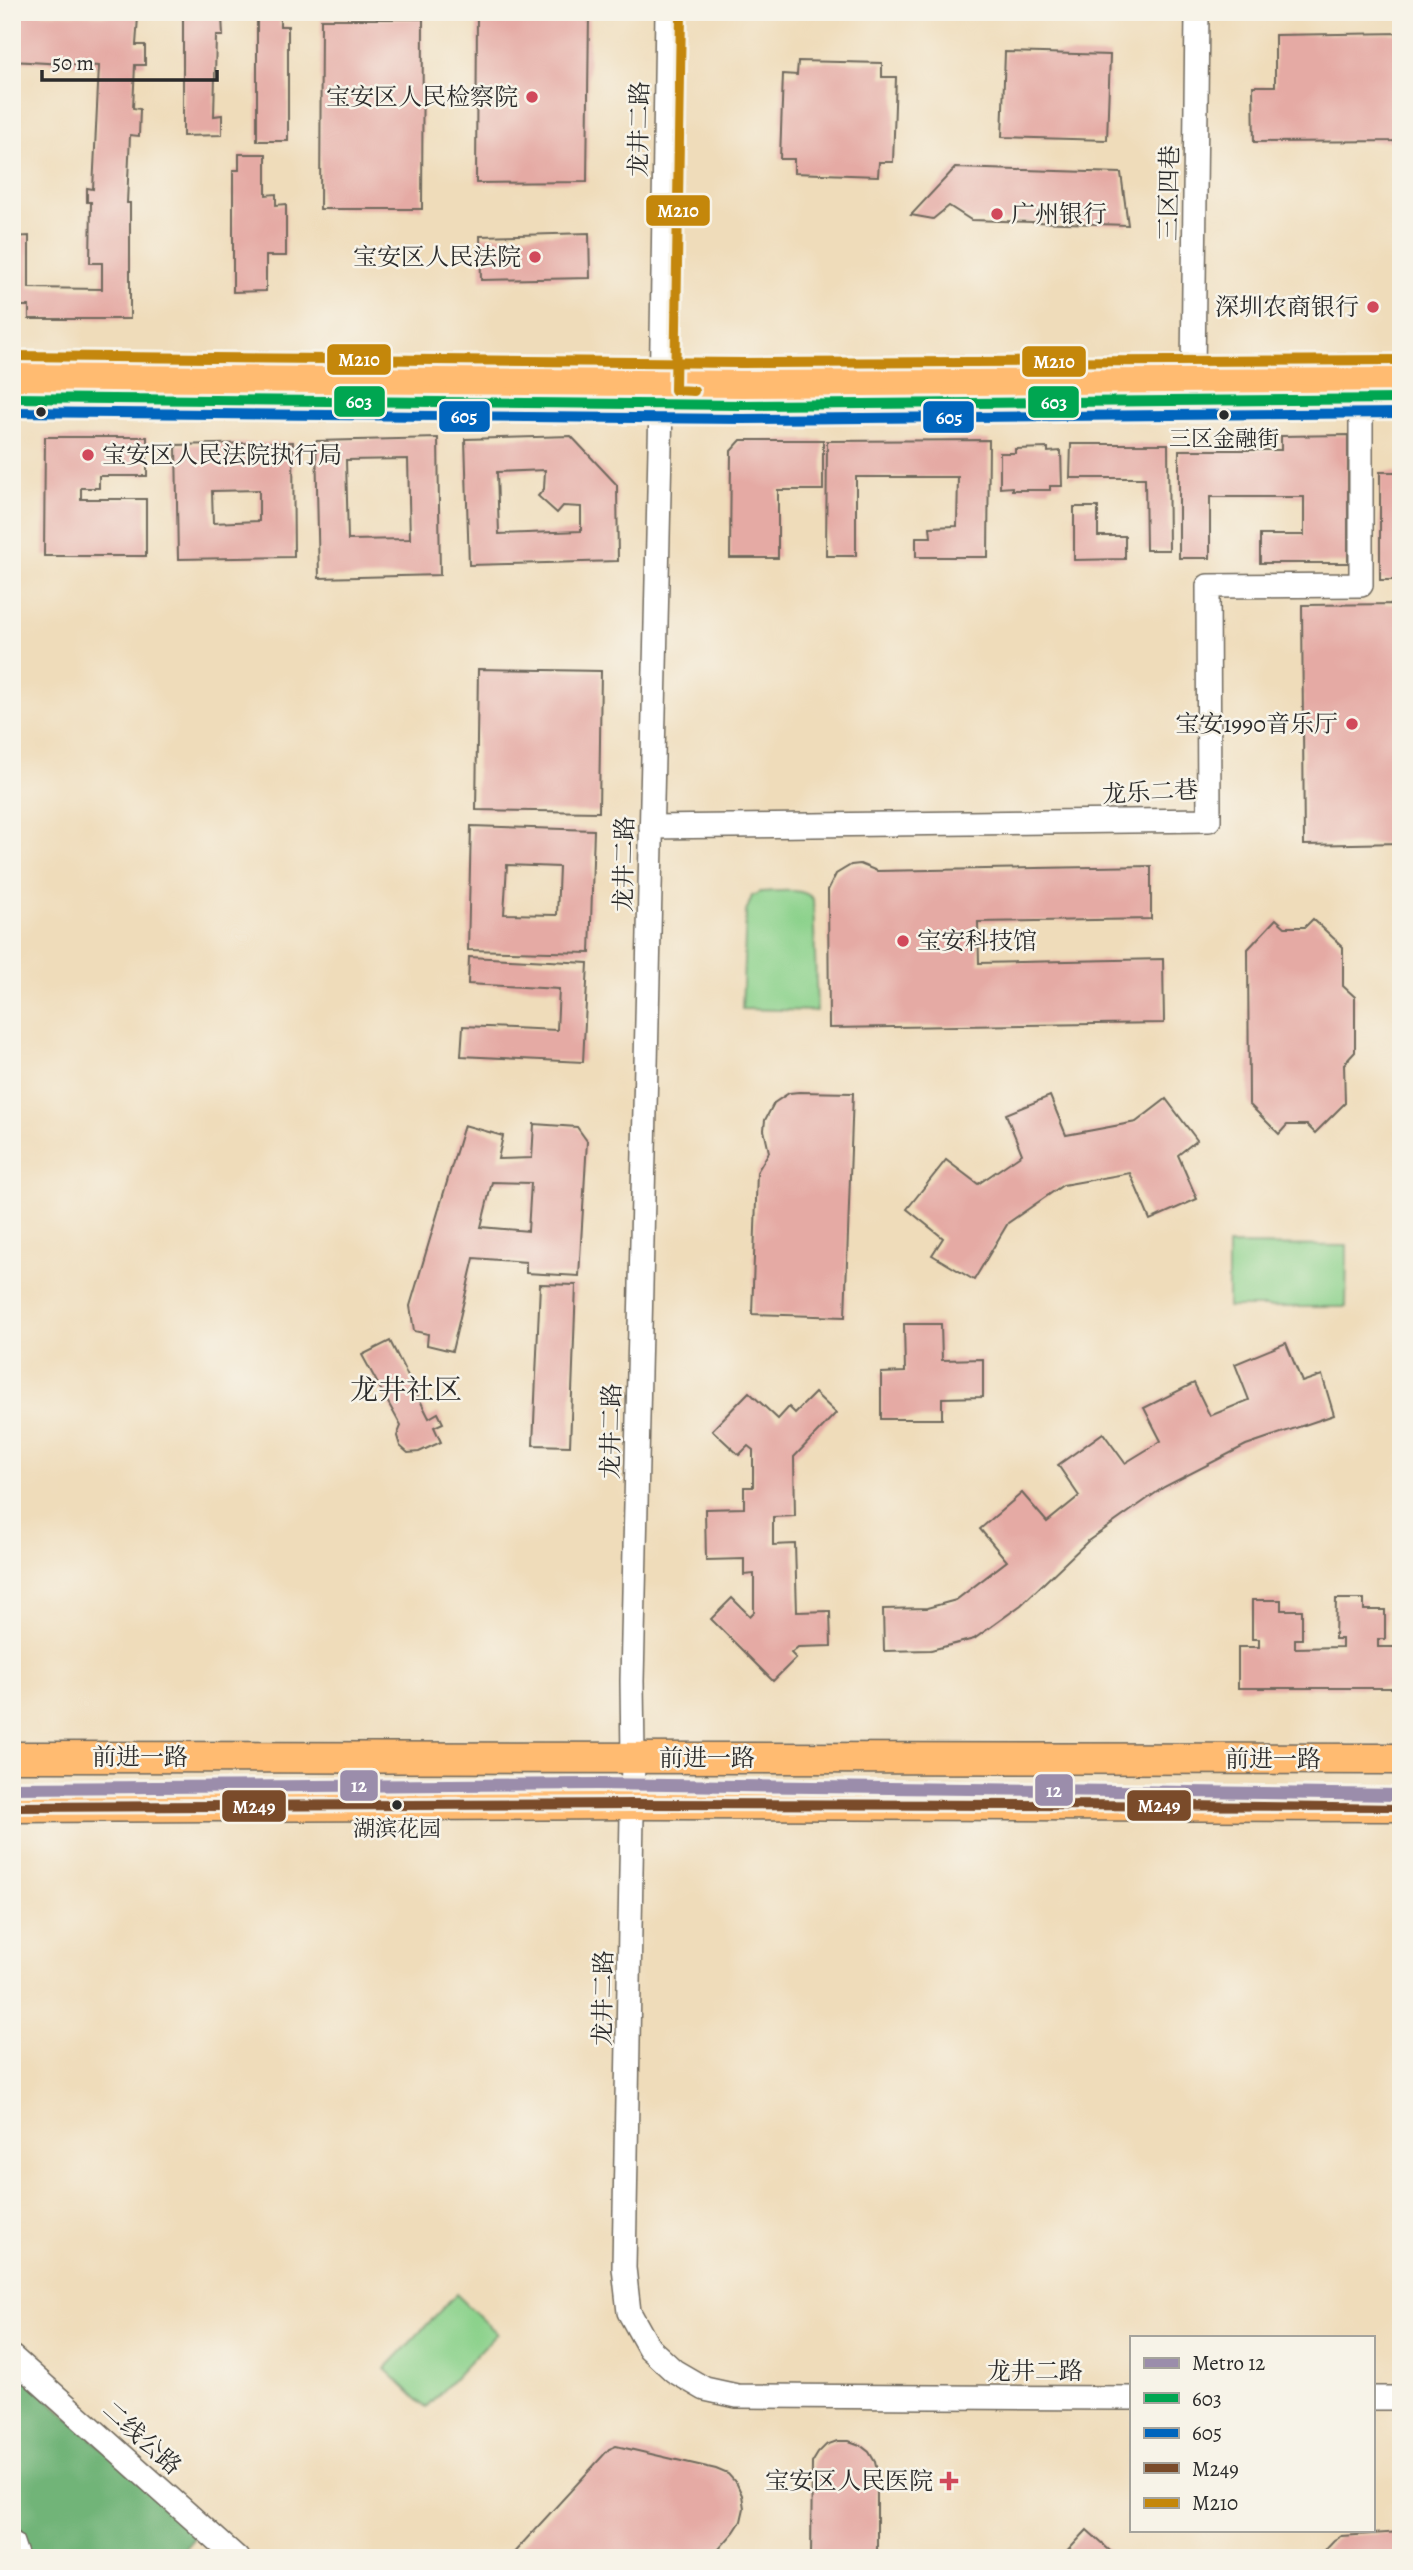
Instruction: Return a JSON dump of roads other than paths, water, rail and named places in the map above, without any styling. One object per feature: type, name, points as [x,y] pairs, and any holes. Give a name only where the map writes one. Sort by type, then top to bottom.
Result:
[{"type":"main road","points":[[12,370],[661,390],[1401,399]]},
{"type":"main road","points":[[12,398],[661,390],[1193,375],[1401,374]]},
{"type":"main road","name":"前进一路","points":[[12,1757],[1401,1759]]},
{"type":"main road","name":"前进一路","points":[[12,1807],[632,1804],[1401,1806]]},
{"type":"street","name":"龙井二路","points":[[667,12],[632,1681],[624,2268],[629,2312],[649,2348],[674,2371],[705,2389],[737,2396],[1130,2398]]},
{"type":"street","name":"三区四巷","points":[[1193,375],[1197,12]]},
{"type":"street","name":"龙乐二巷","points":[[651,827],[1209,820],[1208,586],[1361,585],[1361,399]]},
{"type":"street","name":"二线公路","points":[[12,2357],[237,2558]]},
{"type":"street","points":[[1374,2398],[1401,2398]]},
{"type":"street","points":[[12,2543],[17,2558]]},
{"type":"metro line","name":"12","points":[[12,1788],[597,1784],[1401,1795]]},
{"type":"place","name":"宝安区人民检察院","points":[[532,97]]},
{"type":"place","name":"广州银行","points":[[997,214]]},
{"type":"place","name":"宝安区人民法院","points":[[535,257]]},
{"type":"place","name":"深圳农商银行","points":[[1373,307]]},
{"type":"place","name":"三区金融街","points":[[1224,415]]},
{"type":"place","name":"宝安区人民法院执行局","points":[[88,455]]},
{"type":"place","name":"宝安1990音乐厅","points":[[1352,724]]},
{"type":"place","name":"宝安科技馆","points":[[903,941]]},
{"type":"place","name":"湖滨花园","points":[[397,1805]]},
{"type":"place","name":"宝安区人民医院","points":[[949,2481]]},
{"type":"district","name":"龙井社区","points":[[406,1389]]}]
